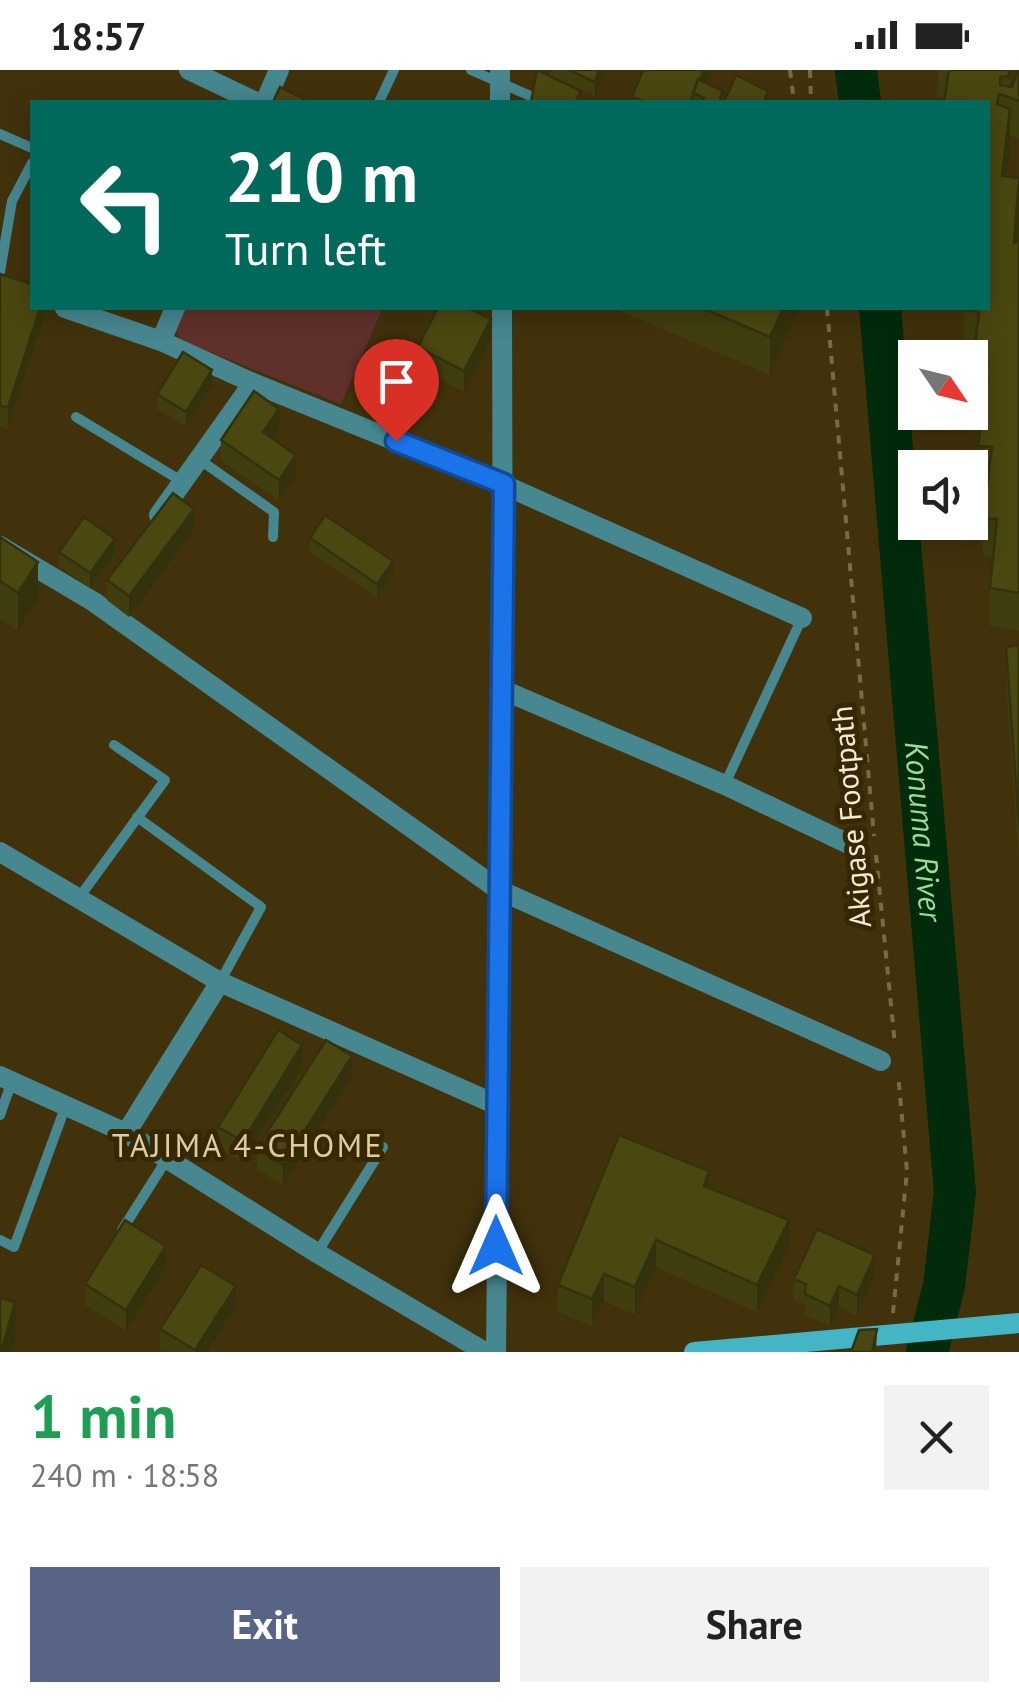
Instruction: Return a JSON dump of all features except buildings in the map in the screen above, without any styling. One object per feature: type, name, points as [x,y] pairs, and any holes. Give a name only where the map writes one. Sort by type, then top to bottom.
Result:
[{"type":"main road","points":[[694,1352],[897,1328],[1019,1323]]},
{"type":"street","points":[[189,70],[252,100]]},
{"type":"street","points":[[267,100],[279,70]]},
{"type":"street","points":[[72,310],[161,341],[504,484],[802,618]]},
{"type":"street","points":[[161,341],[174,310]]},
{"type":"street","points":[[496,1352],[503,690],[502,310]]},
{"type":"street","points":[[150,527],[254,382]]},
{"type":"street","points":[[0,546],[100,594],[499,890],[891,1059]]},
{"type":"street","points":[[503,690],[725,785],[855,847]]},
{"type":"street","points":[[0,852],[220,982],[498,1105]]},
{"type":"street","points":[[126,1133],[220,982]]},
{"type":"street","points":[[6,1078],[126,1133],[485,1352]]},
{"type":"lane","points":[[380,100],[394,70]]},
{"type":"lane","points":[[470,70],[538,100]]},
{"type":"lane","points":[[0,134],[30,147]]},
{"type":"lane","points":[[0,272],[12,201],[30,167]]},
{"type":"lane","points":[[76,417],[184,482]]},
{"type":"lane","points":[[200,460],[274,512],[273,537]]},
{"type":"lane","points":[[725,785],[802,618]]},
{"type":"lane","points":[[77,900],[165,780],[114,746]]},
{"type":"lane","points":[[137,818],[261,907],[220,982]]},
{"type":"lane","points":[[0,1115],[6,1078]]},
{"type":"lane","points":[[0,1240],[14,1248],[66,1104]]},
{"type":"lane","points":[[317,1252],[383,1147]]},
{"type":"lane","points":[[114,1243],[168,1159]]},
{"type":"path","points":[[790,70],[794,100]]},
{"type":"path","points":[[810,70],[811,100]]},
{"type":"path","name":"Akigase Footpath","points":[[827,310],[891,1059],[906,1171],[897,1328]]},
{"type":"shaded area","points":[[183,310],[381,312],[341,404],[180,340],[175,328]]},
{"type":"waterway","name":"Konuma River","points":[[856,70],[860,100]]},
{"type":"waterway","name":"Konuma River","points":[[880,310],[955,1192],[944,1286],[927,1352]]},
{"type":"district","name":"TAJIMA 4-CHOME","points":[[248,1145]]},
{"type":"route","points":[[396,441],[504,484],[496,1246]]}]
